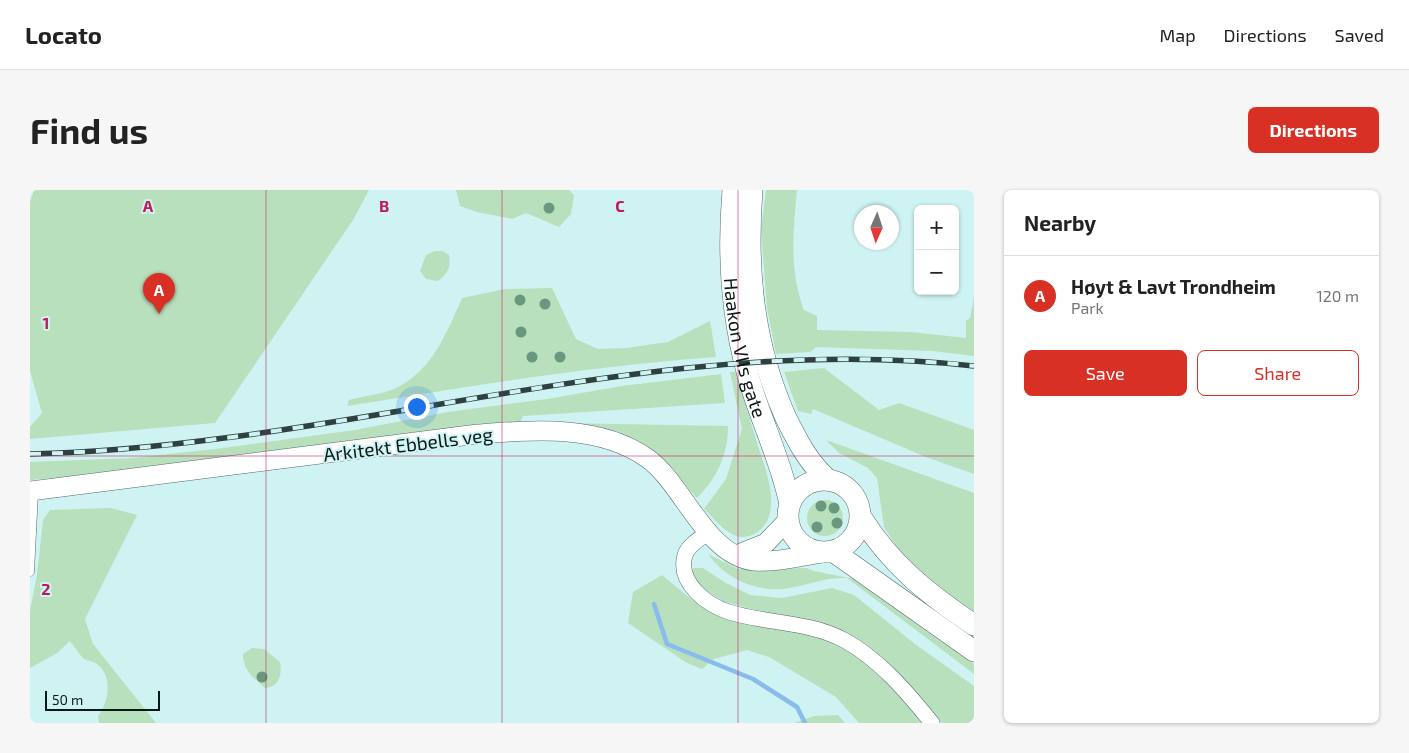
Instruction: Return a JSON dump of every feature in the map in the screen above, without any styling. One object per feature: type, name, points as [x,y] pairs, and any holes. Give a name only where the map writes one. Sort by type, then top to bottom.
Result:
[{"type":"main road","name":"Haakon VIIs gate","points":[[733,190],[729,231],[732,288],[740,342],[753,392],[786,482],[788,510]]},
{"type":"main road","name":"Haakon VIIs gate","points":[[752,190],[749,234],[751,282],[760,341],[773,388],[793,433],[812,466],[828,480]]},
{"type":"main road","points":[[828,480],[848,488],[859,506],[861,517],[859,528],[853,539],[844,547],[828,552],[812,551],[799,543],[790,530],[788,510],[809,483],[828,480]]},
{"type":"main road","points":[[861,517],[876,541],[898,566],[932,597],[974,625]]},
{"type":"main road","points":[[828,552],[974,651]]},
{"type":"street","name":"Arkitekt Ebbells veg","points":[[32,491],[478,434],[526,430],[568,432],[598,437],[624,445],[648,458],[667,477],[709,532],[736,555],[762,561],[828,552]]},
{"type":"street","points":[[736,555],[766,543],[788,510]]},
{"type":"street","points":[[709,532],[693,543],[685,554],[684,571],[688,582],[710,604],[730,612],[808,626],[843,640],[868,656],[895,680],[932,723]]},
{"type":"lane","name":"Arkitekt Ebbells veg","points":[[30,572],[32,491]]},
{"type":"green space","points":[[34,190],[369,190],[353,220],[215,423],[30,439],[30,427],[42,413],[30,371],[30,202]]},
{"type":"green space","points":[[456,190],[569,190],[574,195],[571,214],[559,227],[526,213],[512,219],[477,212],[460,206]]},
{"type":"green space","points":[[766,190],[797,190],[793,251],[796,280],[804,310],[817,316],[817,330],[911,332],[966,338],[966,321],[970,318],[974,297],[974,356],[933,351],[816,347],[810,352],[776,354],[767,308],[761,230]]},
{"type":"green space","points":[[435,251],[442,251],[449,255],[450,260],[448,270],[438,281],[426,279],[420,271],[426,255]]},
{"type":"green space","points":[[552,288],[576,339],[598,349],[626,348],[668,342],[710,321],[716,357],[577,371],[347,406],[349,400],[398,387],[421,370],[438,348],[462,298],[505,289]]},
{"type":"green space","points":[[824,368],[879,410],[899,403],[974,430],[974,474],[926,457],[813,409],[811,414],[798,411],[784,372]]},
{"type":"green space","points":[[730,372],[736,372],[771,493],[769,517],[763,527],[746,537],[739,537],[720,526],[704,509],[726,479],[742,429]]},
{"type":"green space","points":[[721,374],[725,403],[523,416],[521,421],[174,467],[30,480],[30,462],[131,458],[215,449],[355,430],[448,412],[547,399],[622,386]]},
{"type":"green space","points":[[558,423],[728,426],[726,447],[720,465],[716,474],[697,498],[662,460]]},
{"type":"green space","points":[[826,440],[974,493],[974,614],[936,587],[898,549],[884,527],[877,478],[868,468],[839,453]]},
{"type":"green space","points":[[825,500],[832,501],[838,505],[842,511],[842,525],[838,531],[832,535],[825,536],[818,535],[812,531],[808,525],[807,518],[808,511],[812,505],[818,501]]},
{"type":"green space","points":[[111,508],[137,515],[85,619],[93,644],[156,723],[99,723],[98,716],[105,704],[108,689],[105,675],[97,664],[83,658],[70,641],[57,653],[30,668],[30,611],[37,575],[43,520],[50,510]]},
{"type":"green space","points":[[708,554],[738,569],[806,568],[854,579],[874,590],[926,631],[974,664],[974,674],[847,578],[825,580],[790,588],[767,589],[744,583],[724,571]]},
{"type":"green space","points":[[693,568],[703,568],[726,583],[750,595],[782,598],[832,588],[854,595],[915,644],[974,686],[974,723],[942,723],[920,699],[839,630],[816,621],[755,610],[723,601],[702,588],[692,574]]},
{"type":"green space","points":[[662,575],[682,592],[711,611],[745,622],[817,635],[844,647],[881,676],[923,723],[859,723],[836,697],[769,657],[747,650],[714,659],[702,669],[687,663],[628,623],[633,592]]},
{"type":"green space","points":[[252,648],[264,649],[280,662],[281,671],[279,679],[274,685],[265,688],[247,669],[243,660],[243,654]]},
{"type":"green space","points":[[838,715],[845,723],[794,723],[814,716]]},
{"type":"waterway","points":[[654,604],[667,644],[753,679],[797,707],[805,723]]},
{"type":"railway","points":[[30,454],[148,447],[266,432],[619,376],[736,364],[855,359],[974,366]]},
{"type":"place","name":"Høyt & Lavt Trondheim","points":[[159,314]]}]
